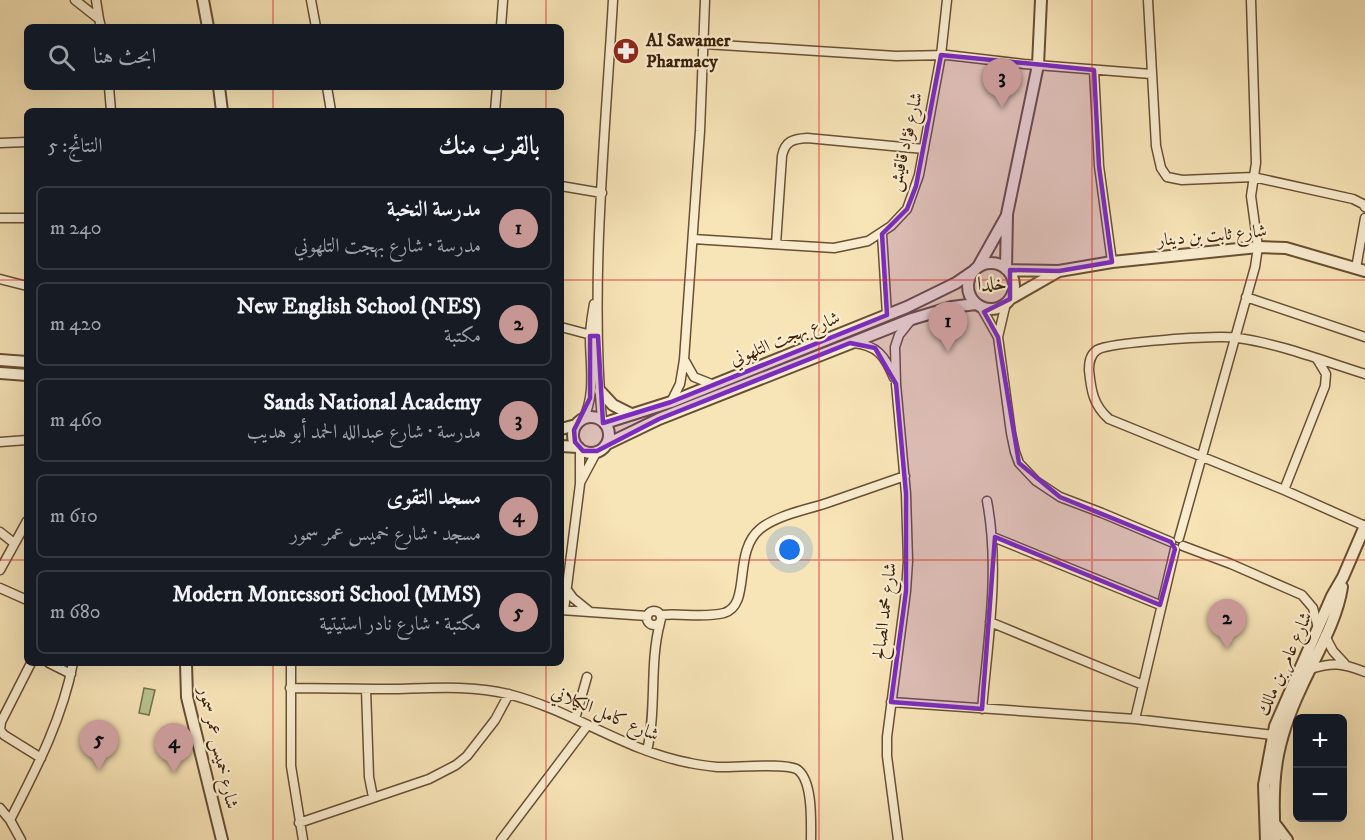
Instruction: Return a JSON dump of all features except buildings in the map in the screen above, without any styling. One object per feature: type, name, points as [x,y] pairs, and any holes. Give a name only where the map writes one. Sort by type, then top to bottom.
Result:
[{"type":"street","points":[[75,0],[100,23]]},
{"type":"street","points":[[96,0],[100,23]]},
{"type":"street","points":[[203,0],[207,24]]},
{"type":"street","points":[[311,0],[315,24]]},
{"type":"street","points":[[501,24],[503,0]]},
{"type":"street","points":[[564,584],[580,484],[579,447],[574,436],[589,407],[591,391],[613,0]]},
{"type":"street","points":[[671,402],[680,384],[684,360],[705,44],[705,0]]},
{"type":"street","name":"شارع فؤاد قاقيش","points":[[693,239],[834,248],[858,244],[882,234],[900,218],[907,209],[916,186],[924,149],[941,55],[946,0]]},
{"type":"street","points":[[998,337],[1014,284],[1007,269],[1007,214],[1038,65],[1041,0]]},
{"type":"street","points":[[1148,0],[1158,160],[1167,177],[1182,180],[1253,177],[1353,199],[1364,205]]},
{"type":"street","points":[[1135,719],[1160,605],[1258,247],[1251,196],[1256,157],[1251,0]]},
{"type":"street","points":[[705,44],[842,54],[941,55],[1151,74]]},
{"type":"street","points":[[1094,70],[1099,166],[1112,262]]},
{"type":"street","points":[[109,90],[111,108]]},
{"type":"street","points":[[219,90],[222,108]]},
{"type":"street","points":[[328,90],[330,108]]},
{"type":"street","points":[[495,108],[497,90]]},
{"type":"street","points":[[776,244],[782,156],[784,147],[789,141],[807,138],[924,149]]},
{"type":"street","points":[[0,143],[24,142]]},
{"type":"street","points":[[564,187],[602,193]]},
{"type":"street","points":[[1007,214],[975,269],[968,285],[968,292],[998,337],[1015,452],[1026,472],[1060,497],[1231,564],[1302,595],[1313,608],[1322,633],[1333,651],[1345,664]]},
{"type":"street","points":[[0,218],[24,218]]},
{"type":"street","points":[[1361,270],[1365,218]]},
{"type":"street","points":[[882,234],[887,315]]},
{"type":"street","name":"شارع ثابت بن دينار","points":[[1007,269],[1059,271],[1112,262],[1258,247],[1286,248],[1361,270]]},
{"type":"street","points":[[975,269],[992,263],[1007,269]]},
{"type":"street","name":"شارع بهجت التلهوني","points":[[603,422],[671,402],[887,315],[929,297],[975,269]]},
{"type":"street","name":"شارع ثابت بن دينار","points":[[1008,301],[1059,271]]},
{"type":"street","points":[[0,279],[24,285]]},
{"type":"street","points":[[1246,297],[1365,337]]},
{"type":"street","points":[[979,306],[994,309],[1008,301]]},
{"type":"street","name":"شارع بهجت التلهوني","points":[[607,444],[659,419],[912,319],[952,307],[979,306]]},
{"type":"street","name":"شارع محمد الصالح","points":[[898,840],[887,756],[891,702],[906,591],[905,476],[896,384],[896,341],[912,319]]},
{"type":"street","points":[[564,327],[594,325]]},
{"type":"street","points":[[564,327],[594,336]]},
{"type":"street","points":[[580,484],[597,452],[607,444],[609,433],[603,422],[594,336]]},
{"type":"street","points":[[1365,374],[1235,337],[1181,339],[1110,346],[1095,351],[1089,361],[1093,398],[1109,419],[1284,490],[1365,526]]},
{"type":"street","name":"شارع محمد الصالح","points":[[850,343],[875,348],[888,366],[896,384]]},
{"type":"street","points":[[1284,490],[1325,386],[1326,374],[1317,359]]},
{"type":"street","points":[[0,360],[24,362]]},
{"type":"street","points":[[684,360],[694,377],[714,385]]},
{"type":"street","points":[[0,373],[24,375]]},
{"type":"street","points":[[600,391],[613,405],[631,414]]},
{"type":"street","points":[[564,428],[593,417],[603,422]]},
{"type":"street","points":[[0,442],[24,440]]},
{"type":"street","points":[[564,446],[597,452]]},
{"type":"street","points":[[660,619],[714,614],[733,609],[740,593],[745,551],[752,537],[759,530],[797,512],[905,476]]},
{"type":"street","points":[[982,709],[990,622],[993,537],[987,501]]},
{"type":"street","points":[[0,570],[24,526]]},
{"type":"street","name":"شارع عامر بن مالك","points":[[1266,840],[1264,785],[1277,736],[1310,669],[1343,578],[1365,526]]},
{"type":"street","points":[[0,532],[14,543]]},
{"type":"street","points":[[993,537],[1160,605]]},
{"type":"street","points":[[0,588],[24,599]]},
{"type":"street","points":[[564,591],[592,612]]},
{"type":"street","points":[[564,610],[647,619]]},
{"type":"street","points":[[647,751],[653,699],[654,644],[660,619],[657,612],[652,611],[647,619],[654,644]]},
{"type":"street","points":[[990,622],[1143,685]]},
{"type":"street","name":"شارع عامر بن مالك","points":[[1275,840],[1273,781],[1277,717],[1322,633]]},
{"type":"street","points":[[1310,669],[1328,664],[1345,664],[1365,672]]},
{"type":"street","points":[[29,666],[1,722],[0,729],[4,735],[41,759]]},
{"type":"street","points":[[55,666],[71,674]]},
{"type":"street","points":[[10,820],[59,718],[72,666]]},
{"type":"street","name":"شارع خميس عمر سمور","points":[[186,666],[187,696],[222,840]]},
{"type":"street","points":[[291,666],[291,766],[298,823],[303,840]]},
{"type":"street","points":[[575,718],[587,677]]},
{"type":"street","name":"شارع كامل الكيلاني","points":[[290,687],[455,688],[509,694],[539,703],[575,718],[587,726],[669,758],[704,765],[796,768],[803,777],[809,800],[811,840]]},
{"type":"street","points":[[366,689],[372,797]]},
{"type":"street","points":[[298,823],[429,779],[456,765],[467,756],[495,720],[509,694]]},
{"type":"street","points":[[891,702],[1135,719],[1277,736]]},
{"type":"street","points":[[503,840],[587,726]]},
{"type":"street","points":[[0,808],[21,840]]},
{"type":"street","points":[[1274,823],[1287,840]]},
{"type":"highlighted area","points":[[941,55],[1094,70],[1099,166],[1112,262],[1059,271],[1010,270],[1010,299],[984,312],[998,337],[1019,463],[1060,497],[1171,542],[1175,549],[1160,605],[995,537],[982,709],[891,702],[906,591],[906,494],[896,384],[875,348],[850,343],[659,419],[597,451],[583,451],[575,442],[574,430],[590,398],[590,336],[598,336],[603,423],[671,402],[887,315],[882,234],[907,209],[916,186]]},
{"type":"green space","points":[[144,688],[155,690],[149,715],[139,713]]},
{"type":"place","name":"Al Sawamer Pharmacy","points":[[626,51]]},
{"type":"place","name":"Sands National Academy","points":[[1002,108]]},
{"type":"place","name":"مدرسة النخبة","points":[[948,352]]},
{"type":"place","name":"New English School (NES)","points":[[1227,649]]},
{"type":"place","name":"Modern Montessori School (MMS)","points":[[99,770]]},
{"type":"place","name":"مسجد التقوى","points":[[174,773]]},
{"type":"district","name":"خلدا","points":[[992,284]]}]
